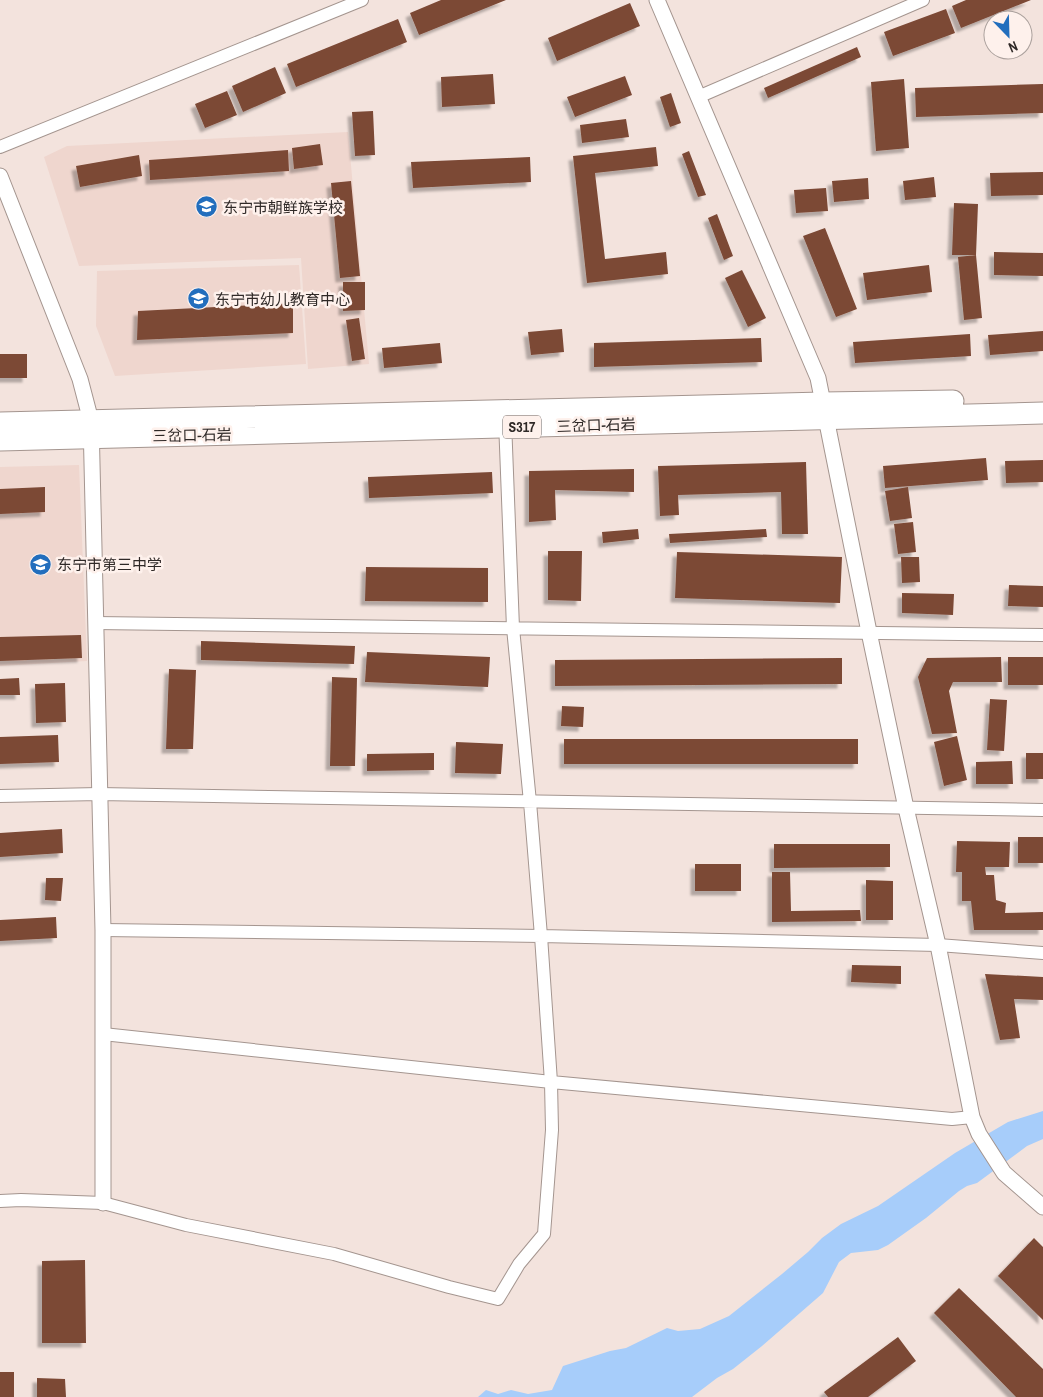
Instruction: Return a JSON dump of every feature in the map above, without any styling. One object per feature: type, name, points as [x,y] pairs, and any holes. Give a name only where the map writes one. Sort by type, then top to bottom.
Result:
[{"type":"highway","name":"三岔口-石岩","points":[[0,423],[91,429],[505,420],[825,411],[1043,400]]},
{"type":"highway","name":"三岔口-石岩","points":[[825,411],[1043,413]]},
{"type":"highway","name":"三岔口-石岩","points":[[0,440],[91,429]]},
{"type":"street","points":[[0,147],[362,0]]},
{"type":"street","points":[[657,0],[818,378],[868,632],[938,944],[972,1117],[979,1134],[1004,1173],[1040,1200]]},
{"type":"street","points":[[698,97],[923,0]]},
{"type":"street","points":[[0,176],[78,373],[91,429],[103,930],[103,1203]]},
{"type":"street","points":[[0,1201],[103,1203],[186,1225],[334,1254],[449,1287],[498,1298],[519,1264],[544,1234],[552,1130],[551,1082],[541,936],[514,628],[505,420]]},
{"type":"street","points":[[95,623],[1043,635]]},
{"type":"street","points":[[0,796],[99,794],[1043,810]]},
{"type":"street","points":[[103,930],[938,944],[1043,954]]},
{"type":"street","points":[[103,1034],[551,1082],[952,1119],[972,1117]]},
{"type":"shaded area","name":"东宁市朝鲜族学校","points":[[348,132],[369,364],[308,369],[301,258],[79,266],[44,157],[67,146]]},
{"type":"shaded area","name":"东宁市幼儿教育中心","points":[[299,265],[306,364],[115,376],[96,326],[97,271]]},
{"type":"shaded area","name":"东宁市第三中学","points":[[79,465],[87,661],[0,666],[0,467]]},
{"type":"water","points":[[1043,1111],[1043,1139],[1027,1146],[977,1183],[959,1191],[926,1218],[888,1245],[878,1250],[851,1253],[839,1262],[823,1293],[762,1346],[733,1369],[717,1378],[692,1397],[478,1397],[486,1390],[498,1394],[511,1390],[528,1394],[552,1390],[563,1366],[610,1351],[626,1348],[667,1328],[678,1331],[700,1329],[729,1316],[841,1224],[878,1206],[955,1153],[1008,1122]]},
{"type":"building","points":[[441,0],[506,0],[419,35],[410,13]]},
{"type":"building","points":[[966,0],[1031,0],[1006,10],[983,10],[983,19],[961,28],[952,6]]},
{"type":"building","points":[[630,3],[640,26],[557,61],[548,38]]},
{"type":"building","points":[[946,9],[955,33],[893,56],[884,32]]},
{"type":"building","points":[[398,19],[407,42],[296,87],[287,64]]},
{"type":"building","points":[[857,47],[861,57],[768,98],[764,88]]},
{"type":"building","points":[[275,67],[286,93],[243,112],[232,86]]},
{"type":"building","points":[[493,74],[495,104],[442,107],[441,77]]},
{"type":"building","points":[[625,76],[632,95],[575,117],[567,97]]},
{"type":"building","points":[[904,79],[909,148],[876,151],[871,82]]},
{"type":"building","points":[[1043,84],[1043,113],[916,117],[915,88]]},
{"type":"building","points":[[227,91],[237,115],[205,128],[195,104]]},
{"type":"building","points":[[671,93],[681,123],[670,127],[660,97]]},
{"type":"building","points":[[373,111],[375,155],[355,156],[352,112]]},
{"type":"building","points":[[626,119],[629,137],[582,143],[580,125]]},
{"type":"building","points":[[320,144],[323,165],[294,169],[292,148]]},
{"type":"building","points":[[656,147],[658,166],[595,173],[605,259],[666,252],[668,274],[587,283],[573,156]]},
{"type":"building","points":[[288,150],[289,171],[150,180],[149,160]]},
{"type":"building","points":[[689,151],[706,195],[698,197],[682,154]]},
{"type":"building","points":[[139,155],[142,176],[80,187],[76,166]]},
{"type":"building","points":[[530,157],[531,182],[413,188],[411,162]]},
{"type":"building","points":[[1043,172],[1043,195],[991,196],[990,173]]},
{"type":"building","points":[[934,177],[936,197],[905,200],[903,181]]},
{"type":"building","points":[[868,178],[869,199],[834,202],[832,181]]},
{"type":"building","points":[[351,181],[360,276],[340,278],[331,183]]},
{"type":"building","points":[[826,188],[828,211],[796,213],[794,190]]},
{"type":"building","points":[[954,203],[978,204],[976,255],[952,255]]},
{"type":"building","points":[[717,214],[733,256],[724,260],[708,218]]},
{"type":"building","points":[[825,228],[857,309],[836,317],[803,236]]},
{"type":"building","points":[[994,252],[1043,253],[1043,276],[994,275]]},
{"type":"building","points":[[976,255],[982,318],[964,320],[958,257]]},
{"type":"building","points":[[929,265],[932,292],[867,300],[863,273]]},
{"type":"building","points":[[742,270],[766,318],[748,327],[725,278]]},
{"type":"building","points":[[343,282],[365,282],[365,310],[343,311]]},
{"type":"building","points":[[293,303],[293,333],[137,340],[138,311]]},
{"type":"building","points":[[359,318],[365,359],[352,361],[346,320]]},
{"type":"building","points":[[562,329],[564,352],[531,355],[528,332]]},
{"type":"building","points":[[1043,331],[1043,351],[990,355],[988,335]]},
{"type":"building","points":[[970,334],[971,356],[855,363],[853,342]]},
{"type":"building","points":[[761,338],[762,362],[594,367],[594,343]]},
{"type":"building","points":[[440,343],[442,363],[384,368],[382,348]]},
{"type":"building","points":[[0,354],[27,354],[27,378],[0,378]]},
{"type":"building","points":[[986,458],[988,480],[885,488],[883,466]]},
{"type":"building","points":[[1043,460],[1043,482],[1006,483],[1005,461]]},
{"type":"building","points":[[806,462],[808,534],[782,534],[781,492],[678,495],[679,515],[660,516],[658,466]]},
{"type":"building","points":[[634,469],[634,492],[555,490],[556,520],[529,522],[529,471]]},
{"type":"building","points":[[492,472],[493,493],[369,498],[368,477]]},
{"type":"building","points":[[45,487],[45,512],[0,514],[0,489]]},
{"type":"building","points":[[908,487],[912,518],[890,521],[885,491]]},
{"type":"building","points":[[913,522],[916,552],[898,554],[894,524]]},
{"type":"building","points":[[638,529],[639,539],[603,543],[602,532]]},
{"type":"building","points":[[766,529],[767,537],[670,543],[669,534]]},
{"type":"building","points":[[548,551],[582,551],[581,601],[548,600]]},
{"type":"building","points":[[677,552],[842,557],[840,603],[675,598]]},
{"type":"building","points":[[901,557],[919,557],[920,582],[902,583]]},
{"type":"building","points":[[366,567],[488,568],[488,602],[365,601]]},
{"type":"building","points":[[1009,585],[1043,586],[1043,607],[1008,606]]},
{"type":"building","points":[[902,593],[954,594],[953,615],[902,613]]},
{"type":"building","points":[[81,635],[82,658],[0,661],[0,637]]},
{"type":"building","points":[[201,641],[355,646],[354,664],[201,660]]},
{"type":"building","points":[[367,652],[490,657],[488,687],[365,682]]},
{"type":"building","points":[[1001,657],[1002,682],[953,682],[949,691],[957,733],[932,734],[918,677],[927,658]]},
{"type":"building","points":[[1008,657],[1043,657],[1043,685],[1008,685]]},
{"type":"building","points":[[842,658],[842,684],[555,686],[555,660]]},
{"type":"building","points":[[169,669],[196,670],[193,749],[166,749]]},
{"type":"building","points":[[332,677],[357,678],[355,766],[330,766]]},
{"type":"building","points":[[19,678],[20,695],[0,695],[0,679]]},
{"type":"building","points":[[65,683],[66,722],[36,723],[35,684]]},
{"type":"building","points":[[990,699],[1007,700],[1004,751],[987,750]]},
{"type":"building","points":[[562,706],[584,707],[583,727],[561,726]]},
{"type":"building","points":[[58,735],[59,762],[0,764],[0,737]]},
{"type":"building","points":[[957,736],[967,780],[944,786],[934,742]]},
{"type":"building","points":[[564,739],[858,739],[858,764],[564,764]]},
{"type":"building","points":[[456,742],[503,744],[501,774],[455,773]]},
{"type":"building","points":[[434,753],[434,770],[367,771],[367,754]]},
{"type":"building","points":[[1026,753],[1043,753],[1043,779],[1026,779]]},
{"type":"building","points":[[1012,761],[1013,784],[976,784],[976,762]]},
{"type":"building","points":[[62,829],[63,853],[0,857],[0,833]]},
{"type":"building","points":[[1018,837],[1043,837],[1043,863],[1018,863]]},
{"type":"building","points":[[957,841],[1010,842],[1009,867],[985,867],[986,875],[994,875],[996,900],[1006,903],[1005,913],[1043,912],[1043,930],[974,930],[971,901],[962,901],[962,872],[956,872]]},
{"type":"building","points":[[774,844],[890,844],[890,867],[774,868]]},
{"type":"building","points":[[695,864],[741,864],[741,891],[695,891]]},
{"type":"building","points":[[772,872],[790,872],[791,911],[860,910],[861,921],[772,922]]},
{"type":"building","points":[[46,878],[63,878],[61,901],[45,900]]},
{"type":"building","points":[[866,880],[893,881],[893,920],[866,920]]},
{"type":"building","points":[[56,917],[57,938],[0,941],[0,920]]},
{"type":"building","points":[[852,965],[901,966],[901,984],[851,982]]},
{"type":"building","points":[[985,974],[1043,977],[1043,1000],[1014,999],[1020,1038],[1000,1040]]},
{"type":"building","points":[[1034,1238],[1043,1247],[1043,1320],[998,1276]]},
{"type":"building","points":[[85,1260],[86,1343],[42,1343],[42,1261]]},
{"type":"building","points":[[959,1288],[1043,1369],[1043,1397],[1016,1397],[934,1313]]},
{"type":"building","points":[[898,1337],[916,1361],[868,1397],[828,1397],[824,1392]]},
{"type":"building","points":[[0,1372],[14,1372],[14,1397],[0,1397]]},
{"type":"building","points":[[37,1378],[65,1379],[66,1397],[37,1397]]},
{"type":"place","name":"东宁市朝鲜族学校","points":[[207,207]]},
{"type":"place","name":"东宁市幼儿教育中心","points":[[199,299]]},
{"type":"place","name":"东宁市第三中学","points":[[41,564]]}]
